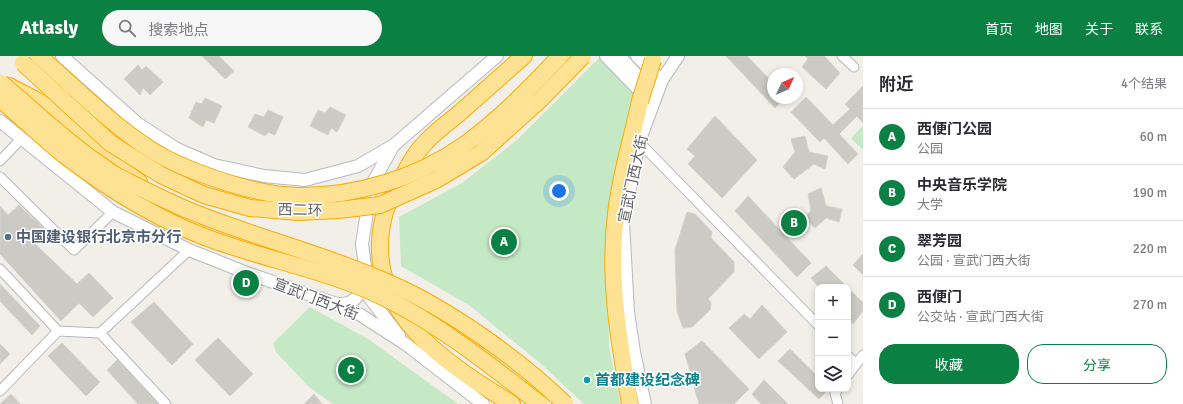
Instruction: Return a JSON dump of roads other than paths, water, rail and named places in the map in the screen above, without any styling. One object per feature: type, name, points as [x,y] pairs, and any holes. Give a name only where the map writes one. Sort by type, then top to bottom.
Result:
[{"type":"highway","name":"西二环","points":[[15,56],[110,143],[161,175],[204,195],[250,208],[298,212],[339,210],[380,205],[436,180],[464,164],[487,148],[542,98],[583,56]]},
{"type":"highway","name":"西二环","points":[[39,56],[122,129],[164,157],[209,178],[255,190],[298,196],[334,195],[376,186],[426,167],[464,145],[532,86],[560,56]]},
{"type":"highway","points":[[512,404],[478,383],[434,349],[405,321],[388,293],[381,260],[381,235],[386,211],[409,162],[426,142],[524,56]]},
{"type":"highway","points":[[630,404],[615,310],[614,248],[616,215],[619,193],[648,100],[654,58]]},
{"type":"highway","points":[[1,82],[78,148],[114,174],[162,198],[203,216],[390,283],[437,309],[480,336],[518,364],[565,404]]},
{"type":"highway","name":"宣武门西大街","points":[[0,98],[64,154],[107,185],[154,213],[205,237],[335,277],[386,298],[430,322],[470,349],[540,404]]},
{"type":"street","name":"宣武门西大街","points":[[62,56],[137,123],[177,149],[214,165],[264,176],[305,180],[358,166],[394,145],[498,56]]},
{"type":"street","points":[[606,56],[648,100]]},
{"type":"street","points":[[619,56],[650,89],[648,100]]},
{"type":"street","points":[[638,56],[662,80]]},
{"type":"street","name":"宣武门西大街","points":[[645,404],[634,352],[628,312],[622,222],[648,100],[678,56]]},
{"type":"street","points":[[842,56],[854,67]]},
{"type":"street","name":"宣武门西大街","points":[[0,121],[113,212],[189,250],[247,273],[337,304],[359,314],[407,345],[483,404]]},
{"type":"street","points":[[0,161],[21,139]]},
{"type":"street","points":[[639,142],[815,322]]},
{"type":"street","name":"宣武门西大街","points":[[394,145],[373,180],[369,195],[362,244],[369,297],[407,345]]},
{"type":"street","points":[[0,177],[74,250],[113,212]]},
{"type":"street","points":[[100,333],[189,250]]},
{"type":"street","points":[[0,269],[58,331],[100,333],[166,404]]},
{"type":"street","points":[[337,304],[354,302],[367,280]]},
{"type":"street","points":[[0,391],[58,331]]},
{"type":"street","points":[[851,371],[863,355]]},
{"type":"street","points":[[851,359],[856,364]]},
{"type":"street","points":[[836,392],[838,404]]},
{"type":"place","name":"中央音乐学院","points":[[794,223]]},
{"type":"place","name":"中国建设银行北京市分行","points":[[8,237]]},
{"type":"place","name":"西便门公园","points":[[504,242]]},
{"type":"place","name":"西便门","points":[[246,283]]},
{"type":"place","name":"翠芳园","points":[[351,370]]},
{"type":"place","name":"首都建设纪念碑","points":[[587,380]]}]
